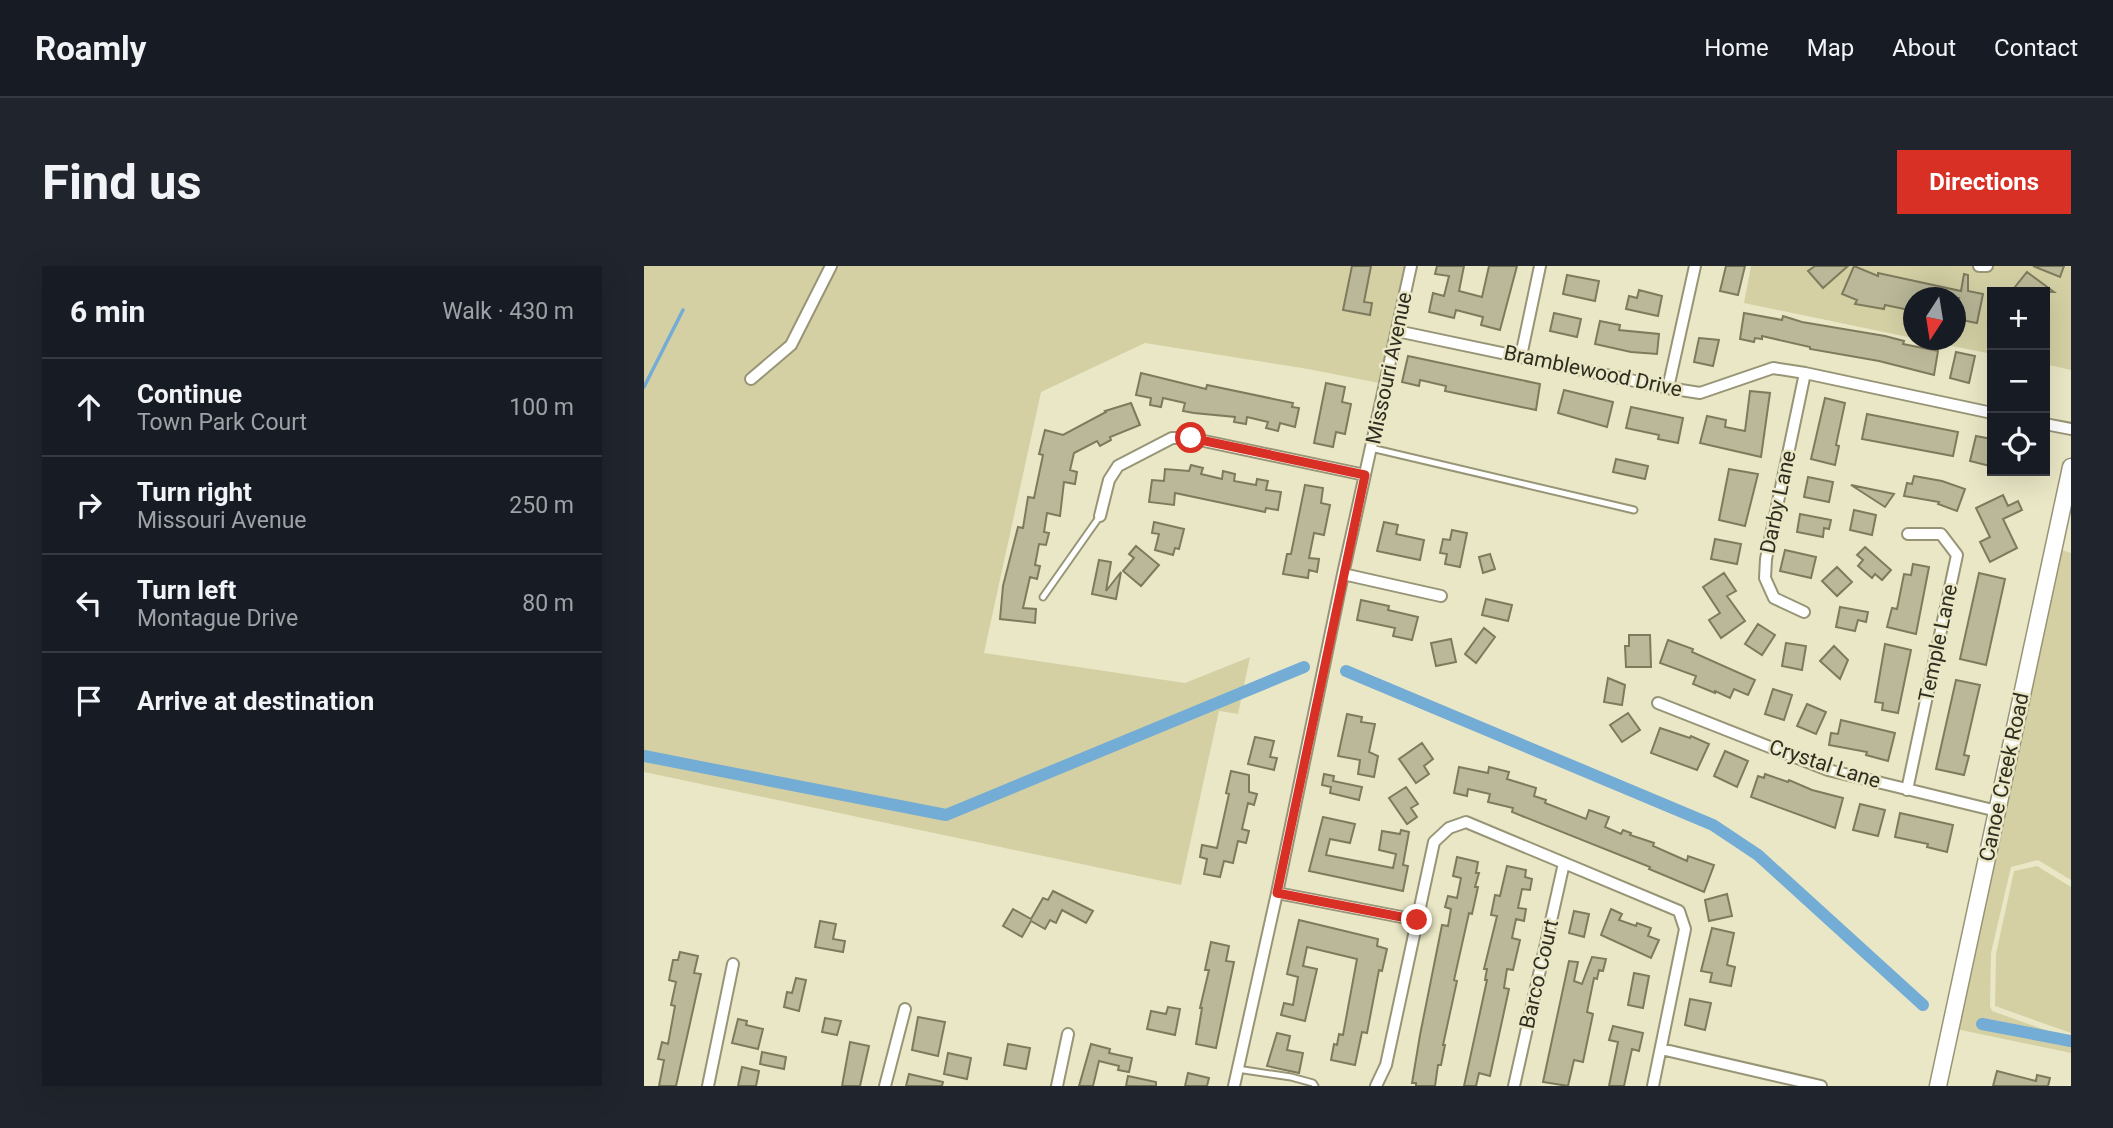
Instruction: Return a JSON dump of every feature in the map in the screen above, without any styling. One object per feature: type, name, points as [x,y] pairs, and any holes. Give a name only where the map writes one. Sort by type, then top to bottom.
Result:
[{"type":"main road","name":"Canoe Creek Road","points":[[1938,1086],[2071,467]]},
{"type":"street","points":[[751,379],[792,345],[831,266]]},
{"type":"street","name":"Missouri Avenue","points":[[1234,1086],[1410,266]]},
{"type":"street","points":[[1521,356],[1541,266]]},
{"type":"street","points":[[1668,388],[1695,266]]},
{"type":"street","points":[[1979,266],[1987,266]]},
{"type":"street","name":"Bramblewood Drive","points":[[1397,331],[1700,393],[1773,368],[1987,412]]},
{"type":"street","name":"Darby Lane","points":[[1804,612],[1774,598],[1765,578],[1766,559],[1805,373]]},
{"type":"street","points":[[2050,425],[2071,429]]},
{"type":"street","points":[[1100,516],[1109,480],[1118,466],[1172,438],[1191,438],[1365,475]]},
{"type":"street","name":"Temple Lane","points":[[1907,790],[1957,555],[1941,534],[1908,534]]},
{"type":"street","points":[[1343,574],[1441,596]]},
{"type":"street","name":"Crystal Lane","points":[[1658,703],[1828,769],[1997,811]]},
{"type":"street","points":[[1376,1086],[1385,1065],[1434,842],[1449,828],[1466,822],[1679,912],[1685,929],[1653,1086]]},
{"type":"street","name":"Barco Court","points":[[1514,1086],[1564,863]]},
{"type":"street","points":[[1277,893],[1417,920]]},
{"type":"street","points":[[708,1086],[733,964]]},
{"type":"street","points":[[885,1086],[905,1009]]},
{"type":"street","points":[[1057,1086],[1068,1034]]},
{"type":"street","points":[[1661,1049],[1821,1086]]},
{"type":"lane","points":[[1371,448],[1634,510]]},
{"type":"lane","points":[[1043,597],[1100,516]]},
{"type":"lane","points":[[1237,1069],[1291,1077],[1313,1083],[1315,1086]]},
{"type":"shaded area","points":[[644,266],[1404,266],[1379,383],[1145,343],[1041,392],[984,653],[1185,683],[1250,657],[1238,714],[1219,711],[1181,885],[644,772]]},
{"type":"shaded area","points":[[1751,266],[2071,266],[2071,370],[2050,365],[2050,287],[1987,287],[1987,353],[1966,349],[1966,287],[1903,287],[1903,336],[1744,303]]},
{"type":"shaded area","points":[[2059,549],[2071,553],[2071,880],[2038,860],[2011,867],[1991,953],[1990,1006],[1992,1011],[2071,1039],[2071,1053],[1956,1029]]},
{"type":"shaded area","points":[[2037,866],[2071,887],[2071,1033],[1995,1006],[1996,954],[2014,871]]},
{"type":"building","points":[[1352,266],[1371,266],[1364,302],[1372,303],[1370,315],[1343,310]]},
{"type":"building","points":[[1437,266],[1464,266],[1459,291],[1482,297],[1489,266],[1517,266],[1500,330],[1481,325],[1483,317],[1456,310],[1454,318],[1429,312],[1433,293],[1444,296],[1449,276],[1435,274]]},
{"type":"building","points":[[1726,266],[1745,266],[1738,295],[1720,291]]},
{"type":"building","points":[[1815,266],[1848,266],[1823,288],[1808,271]]},
{"type":"building","points":[[1854,266],[1878,276],[1878,273],[1943,287],[1903,287],[1903,309],[1885,305],[1884,309],[1855,304],[1857,300],[1842,294]]},
{"type":"building","points":[[2033,266],[2064,266],[2060,277]]},
{"type":"building","points":[[2027,272],[2047,287],[2015,287]]},
{"type":"building","points":[[1964,274],[1968,275],[1968,291],[1983,294],[1977,323],[1966,321],[1966,287],[1962,287]]},
{"type":"building","points":[[1567,275],[1599,281],[1595,301],[1563,294]]},
{"type":"building","points":[[1639,290],[1662,296],[1658,316],[1626,309],[1629,296],[1637,298]]},
{"type":"building","points":[[1554,313],[1581,319],[1577,337],[1550,331]]},
{"type":"building","points":[[1744,313],[1782,320],[1783,316],[1802,322],[1885,336],[1903,341],[1903,350],[1938,351],[1934,375],[1762,336],[1762,339],[1755,338],[1754,342],[1740,339]]},
{"type":"building","points":[[1600,321],[1620,325],[1619,330],[1659,334],[1657,354],[1631,352],[1595,344]]},
{"type":"building","points":[[1699,338],[1719,340],[1713,366],[1694,362]]},
{"type":"building","points":[[1956,352],[1975,356],[1969,383],[1950,378]]},
{"type":"building","points":[[1408,356],[1540,384],[1536,410],[1445,391],[1446,386],[1420,380],[1419,386],[1402,382]]},
{"type":"building","points":[[1141,373],[1206,389],[1207,385],[1293,403],[1292,407],[1299,408],[1295,427],[1280,423],[1278,431],[1266,428],[1268,422],[1247,417],[1246,424],[1234,422],[1235,417],[1183,411],[1185,403],[1163,398],[1161,407],[1150,405],[1151,398],[1136,395]]},
{"type":"building","points":[[1326,383],[1345,387],[1342,402],[1351,404],[1345,434],[1336,432],[1333,447],[1314,443]]},
{"type":"building","points":[[1564,390],[1613,402],[1607,427],[1558,413]]},
{"type":"building","points":[[1750,391],[1770,393],[1761,457],[1700,443],[1707,416],[1726,420],[1725,427],[1745,431]]},
{"type":"building","points":[[1825,398],[1845,403],[1836,445],[1839,446],[1835,465],[1811,459]]},
{"type":"building","points":[[1131,403],[1140,425],[1110,437],[1111,440],[1100,446],[1097,441],[1074,453],[1070,470],[1077,472],[1075,484],[1064,482],[1060,516],[1047,513],[1044,532],[1049,533],[1046,545],[1039,544],[1035,565],[1040,566],[1037,579],[1030,577],[1023,608],[1036,609],[1035,623],[1000,619],[1003,586],[1018,527],[1023,528],[1028,497],[1034,498],[1045,430],[1063,435],[1105,411]]},
{"type":"building","points":[[1631,407],[1683,418],[1678,443],[1658,439],[1659,435],[1626,428]]},
{"type":"building","points":[[1867,414],[1958,432],[1953,456],[1862,439]]},
{"type":"building","points":[[1976,436],[1987,438],[1987,465],[1970,461]]},
{"type":"building","points":[[1616,459],[1648,466],[1645,479],[1613,472]]},
{"type":"building","points":[[1191,465],[1203,468],[1201,474],[1222,479],[1223,471],[1235,474],[1234,481],[1256,485],[1257,479],[1268,481],[1266,490],[1281,492],[1278,510],[1266,508],[1265,512],[1175,493],[1174,505],[1149,502],[1152,480],[1164,481],[1165,469],[1189,471]]},
{"type":"building","points":[[1729,469],[1758,474],[1745,526],[1719,520]]},
{"type":"building","points":[[1914,476],[1965,489],[1957,511],[1938,504],[1939,502],[1904,496],[1907,483],[1912,484]]},
{"type":"building","points":[[1808,477],[1833,482],[1829,502],[1804,497]]},
{"type":"building","points":[[1305,485],[1323,488],[1321,503],[1330,505],[1324,535],[1314,533],[1309,558],[1319,559],[1317,572],[1309,570],[1308,578],[1283,574],[1287,554],[1291,554]]},
{"type":"building","points":[[1851,485],[1894,494],[1885,507]]},
{"type":"building","points":[[2003,495],[2008,506],[2018,501],[2022,510],[2003,519],[2017,548],[1990,562],[1980,542],[1990,537],[1976,508]]},
{"type":"building","points":[[1854,510],[1876,515],[1872,535],[1850,530]]},
{"type":"building","points":[[1800,514],[1831,520],[1829,529],[1824,528],[1823,537],[1797,532]]},
{"type":"building","points":[[1154,522],[1184,529],[1179,549],[1175,548],[1173,555],[1155,550],[1159,534],[1152,533]]},
{"type":"building","points":[[1384,522],[1398,525],[1396,534],[1424,540],[1420,560],[1377,551]]},
{"type":"building","points":[[1452,530],[1467,533],[1460,567],[1445,564],[1447,554],[1440,553],[1443,539],[1450,540]]},
{"type":"building","points":[[1715,539],[1741,544],[1737,564],[1711,559]]},
{"type":"building","points":[[1136,546],[1159,565],[1141,586],[1123,571],[1134,558],[1129,554]]},
{"type":"building","points":[[1865,547],[1891,570],[1882,580],[1875,574],[1872,578],[1858,566],[1863,560],[1857,555]]},
{"type":"building","points":[[1785,550],[1816,557],[1811,578],[1780,571]]},
{"type":"building","points":[[1490,554],[1495,569],[1483,573],[1479,557]]},
{"type":"building","points":[[1099,560],[1111,562],[1106,591],[1121,572],[1116,599],[1092,594]]},
{"type":"building","points":[[1913,564],[1929,567],[1916,634],[1887,627],[1892,608],[1897,609],[1904,574],[1911,575]]},
{"type":"building","points":[[1837,567],[1852,582],[1837,596],[1822,581]]},
{"type":"building","points":[[1724,573],[1736,591],[1727,596],[1745,621],[1721,638],[1709,620],[1720,613],[1703,587]]},
{"type":"building","points":[[1979,573],[2005,579],[1986,665],[1960,659]]},
{"type":"building","points":[[1486,599],[1512,605],[1508,621],[1482,615]]},
{"type":"building","points":[[1361,600],[1389,606],[1388,610],[1418,617],[1412,640],[1393,636],[1395,628],[1357,620]]},
{"type":"building","points":[[1840,607],[1868,612],[1866,622],[1858,620],[1855,631],[1836,627]]},
{"type":"building","points":[[1758,624],[1775,635],[1762,655],[1745,644]]},
{"type":"building","points":[[1484,628],[1495,637],[1476,663],[1465,654]]},
{"type":"building","points":[[1629,635],[1650,635],[1651,667],[1626,667],[1625,646],[1629,646]]},
{"type":"building","points":[[1451,639],[1456,662],[1436,666],[1431,643]]},
{"type":"building","points":[[1668,640],[1693,649],[1692,652],[1755,680],[1748,695],[1734,689],[1730,698],[1715,693],[1693,684],[1696,676],[1660,663]]},
{"type":"building","points":[[1786,643],[1806,646],[1802,670],[1782,666]]},
{"type":"building","points":[[1885,644],[1911,650],[1898,713],[1882,710],[1883,703],[1875,702]]},
{"type":"building","points":[[1834,646],[1848,660],[1840,679],[1820,661]]},
{"type":"building","points":[[1608,678],[1625,685],[1622,705],[1604,702]]},
{"type":"building","points":[[1956,680],[1980,685],[1964,755],[1969,756],[1964,775],[1936,769]]},
{"type":"building","points":[[1773,689],[1792,695],[1784,720],[1765,714]]},
{"type":"building","points":[[1807,704],[1826,712],[1816,734],[1797,726]]},
{"type":"building","points":[[1628,713],[1640,730],[1622,742],[1610,725]]},
{"type":"building","points":[[1347,714],[1362,717],[1361,722],[1375,724],[1369,752],[1378,756],[1374,777],[1358,774],[1360,760],[1338,756]]},
{"type":"building","points":[[1841,720],[1895,733],[1888,761],[1866,755],[1867,752],[1829,745],[1831,733],[1838,734]]},
{"type":"building","points":[[1660,728],[1709,744],[1697,770],[1651,753]]},
{"type":"building","points":[[1255,737],[1274,741],[1270,757],[1277,758],[1274,770],[1248,764]]},
{"type":"building","points":[[1422,743],[1433,759],[1424,766],[1429,774],[1416,783],[1399,759]]},
{"type":"building","points":[[1725,751],[1748,761],[1737,787],[1714,776]]},
{"type":"building","points":[[1459,767],[1488,773],[1489,767],[1509,772],[1507,779],[1536,788],[1534,796],[1546,800],[1545,803],[1586,819],[1589,810],[1609,817],[1605,827],[1621,834],[1623,830],[1631,833],[1630,835],[1654,843],[1653,846],[1687,861],[1688,856],[1714,865],[1704,892],[1649,869],[1650,867],[1512,812],[1513,808],[1488,802],[1490,794],[1468,789],[1467,796],[1454,793]]},
{"type":"building","points":[[1231,771],[1249,775],[1249,792],[1257,794],[1254,805],[1248,803],[1242,829],[1249,831],[1246,843],[1238,841],[1233,863],[1224,861],[1220,877],[1204,874],[1207,859],[1200,857],[1202,845],[1217,848],[1229,794],[1226,793]]},
{"type":"building","points":[[1324,774],[1334,776],[1333,781],[1362,787],[1359,800],[1330,793],[1331,787],[1322,785]]},
{"type":"building","points":[[1765,774],[1843,798],[1835,828],[1751,797],[1758,776],[1764,778]]},
{"type":"building","points":[[1406,787],[1418,804],[1411,808],[1417,817],[1407,824],[1389,798]]},
{"type":"building","points":[[1860,804],[1885,810],[1878,836],[1853,830]]},
{"type":"building","points":[[1900,813],[1953,825],[1947,852],[1927,847],[1928,844],[1895,837]]},
{"type":"building","points":[[1323,817],[1355,824],[1350,843],[1330,839],[1326,855],[1393,868],[1396,854],[1379,850],[1382,831],[1400,834],[1401,830],[1409,832],[1403,865],[1408,866],[1403,891],[1309,871]]},
{"type":"building","points":[[1457,857],[1478,862],[1476,873],[1479,873],[1475,887],[1478,887],[1472,914],[1469,913],[1454,980],[1457,981],[1435,1086],[1416,1086],[1416,1083],[1412,1083],[1420,1035],[1442,925],[1448,926],[1451,909],[1445,907],[1448,896],[1457,898],[1461,878],[1453,876]]},
{"type":"building","points":[[1507,866],[1526,870],[1525,877],[1532,879],[1530,890],[1522,889],[1518,908],[1526,909],[1524,921],[1516,919],[1512,938],[1520,940],[1513,970],[1507,969],[1504,988],[1509,989],[1490,1076],[1479,1073],[1476,1086],[1464,1086],[1487,980],[1487,969],[1484,969],[1497,916],[1491,915],[1495,895],[1500,896]]},
{"type":"building","points":[[1053,891],[1093,911],[1086,923],[1062,910],[1056,923],[1050,920],[1045,929],[1031,921],[1022,937],[1003,926],[1013,909],[1031,919],[1043,898],[1048,900]]},
{"type":"building","points":[[1727,894],[1732,916],[1709,921],[1705,900]]},
{"type":"building","points":[[1611,909],[1622,914],[1619,920],[1651,928],[1648,936],[1659,940],[1651,958],[1601,935]]},
{"type":"building","points":[[1574,911],[1589,914],[1584,937],[1569,933]]},
{"type":"building","points":[[1299,920],[1378,939],[1377,946],[1387,949],[1382,971],[1379,970],[1367,1033],[1362,1032],[1355,1065],[1331,1060],[1334,1044],[1337,1045],[1339,1034],[1343,1035],[1357,959],[1307,947],[1303,966],[1317,969],[1305,1021],[1281,1015],[1284,1003],[1293,1005],[1298,977],[1287,974]]},
{"type":"building","points":[[820,921],[836,924],[833,939],[845,941],[843,952],[815,947]]},
{"type":"building","points":[[1712,928],[1734,933],[1727,965],[1735,967],[1731,986],[1710,982],[1712,973],[1701,971]]},
{"type":"building","points":[[1211,942],[1229,946],[1226,961],[1234,962],[1216,1048],[1196,1044]]},
{"type":"building","points":[[680,952],[698,956],[694,973],[701,974],[676,1086],[659,1086],[664,1060],[658,1059],[662,1042],[668,1044],[675,1006],[671,1005],[676,982],[669,980],[673,960],[678,960]]},
{"type":"building","points":[[1592,957],[1606,959],[1603,971],[1599,970],[1597,979],[1594,978],[1587,1012],[1593,1014],[1583,1062],[1574,1060],[1568,1086],[1543,1082],[1569,961],[1578,962],[1574,981],[1582,984]]},
{"type":"building","points":[[1634,973],[1649,976],[1643,1008],[1628,1005]]},
{"type":"building","points":[[796,978],[806,980],[799,1011],[784,1007],[787,992],[792,993]]},
{"type":"building","points":[[1690,999],[1711,1003],[1705,1030],[1685,1025]]},
{"type":"building","points":[[1168,1007],[1180,1009],[1175,1035],[1147,1029],[1151,1011],[1166,1014]]},
{"type":"building","points":[[918,1017],[945,1022],[938,1056],[912,1050]]},
{"type":"building","points":[[825,1018],[841,1021],[837,1035],[822,1032]]},
{"type":"building","points":[[738,1019],[747,1021],[746,1025],[763,1029],[758,1049],[732,1043]]},
{"type":"building","points":[[1613,1026],[1643,1033],[1639,1051],[1632,1049],[1624,1086],[1609,1086],[1618,1042],[1609,1040]]},
{"type":"building","points":[[1277,1033],[1290,1036],[1287,1050],[1303,1053],[1299,1073],[1267,1066]]},
{"type":"building","points":[[850,1042],[869,1046],[860,1086],[842,1086]]},
{"type":"building","points":[[1008,1044],[1030,1048],[1026,1069],[1004,1065]]},
{"type":"building","points":[[1091,1044],[1110,1049],[1109,1053],[1132,1058],[1129,1072],[1118,1070],[1119,1066],[1099,1061],[1093,1086],[1079,1086]]},
{"type":"building","points":[[762,1052],[786,1057],[784,1069],[760,1064]]},
{"type":"building","points":[[948,1053],[971,1058],[967,1079],[944,1074]]},
{"type":"building","points":[[742,1067],[759,1071],[756,1086],[738,1086]]},
{"type":"building","points":[[1997,1071],[2036,1081],[2037,1075],[2050,1078],[2048,1086],[1993,1086]]},
{"type":"building","points":[[1188,1073],[1209,1078],[1207,1086],[1185,1086]]},
{"type":"building","points":[[909,1074],[943,1082],[942,1086],[906,1086]]},
{"type":"building","points":[[1128,1076],[1156,1082],[1156,1086],[1126,1086]]},
{"type":"waterway","points":[[644,387],[683,310]]},
{"type":"waterway","points":[[644,756],[946,815],[1304,667]]},
{"type":"waterway","points":[[1346,671],[1713,825],[1758,855],[1923,1005]]},
{"type":"waterway","points":[[1982,1024],[2071,1041]]},
{"type":"route","points":[[1191,438],[1365,475],[1277,893],[1417,920]]}]
